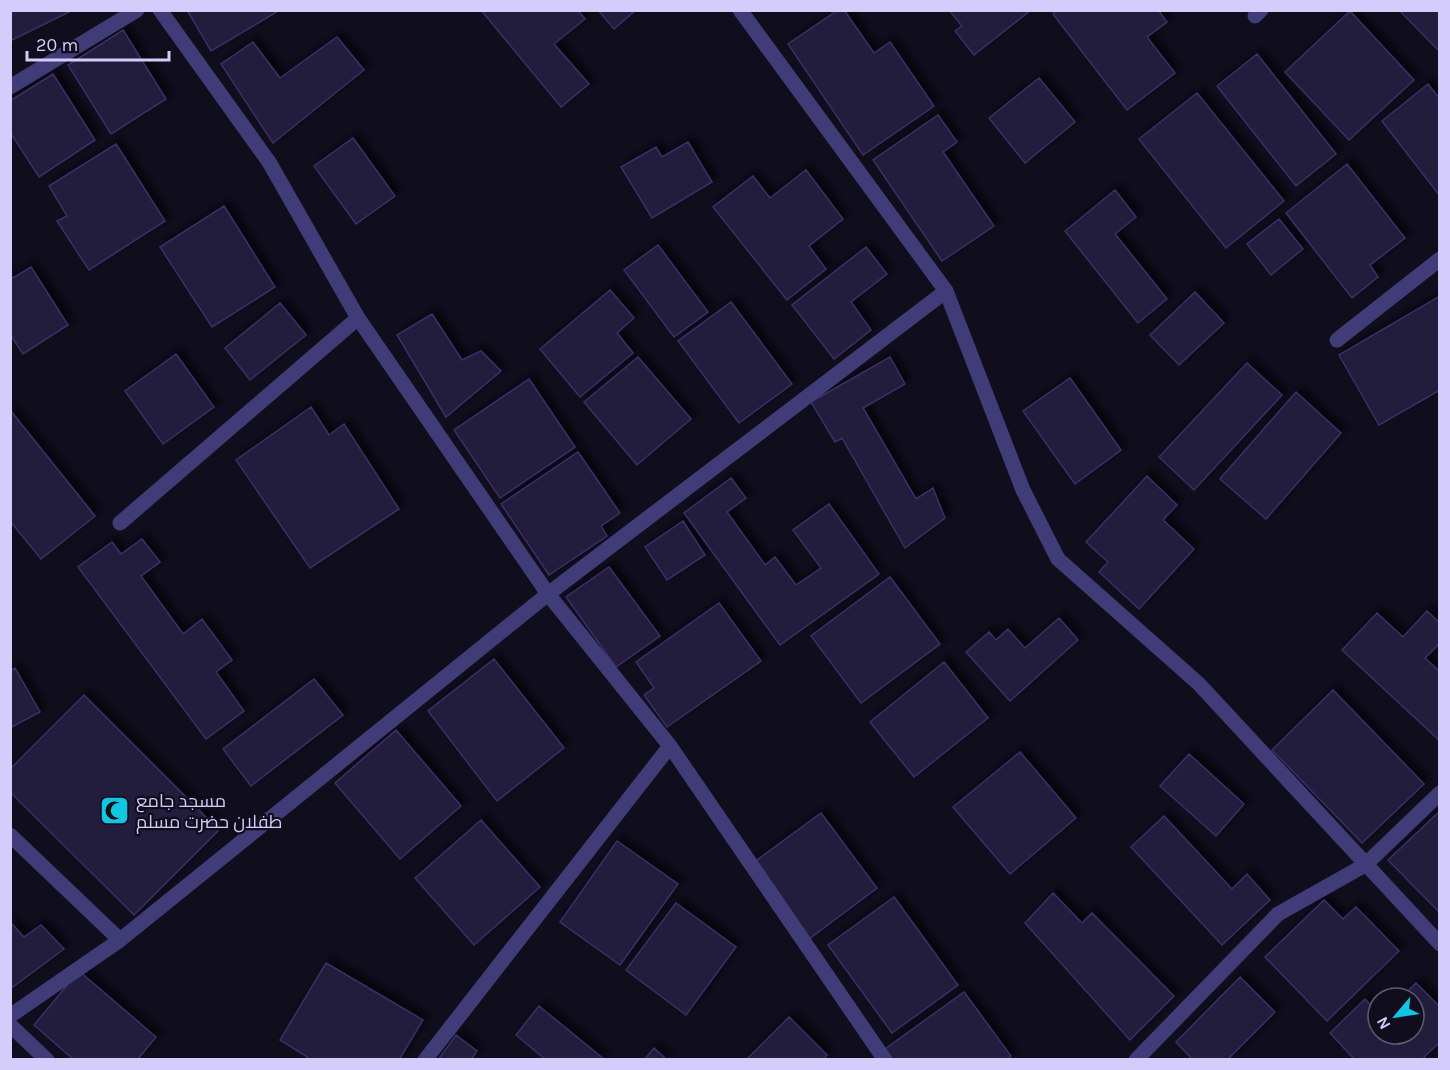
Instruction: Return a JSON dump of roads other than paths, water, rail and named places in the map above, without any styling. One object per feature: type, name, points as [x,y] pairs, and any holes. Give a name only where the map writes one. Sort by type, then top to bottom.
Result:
[{"type":"street","points":[[10,87],[137,10]]},
{"type":"street","points":[[160,10],[269,162],[358,318],[548,594],[670,746],[885,1059]]},
{"type":"street","points":[[741,10],[946,291],[1023,490],[1058,559],[1199,684],[1440,944]]},
{"type":"street","points":[[1337,340],[1440,259]]},
{"type":"street","points":[[10,1016],[120,940],[548,594],[946,291]]},
{"type":"street","points":[[120,523],[358,318]]},
{"type":"street","points":[[425,1059],[670,746]]},
{"type":"street","points":[[1136,1059],[1278,914],[1365,865],[1440,793]]},
{"type":"street","points":[[10,835],[120,940]]},
{"type":"street","points":[[10,1025],[47,1059]]},
{"type":"place","name":"مسجد جامع طفلان حضرت مسلم","points":[[115,811]]}]
